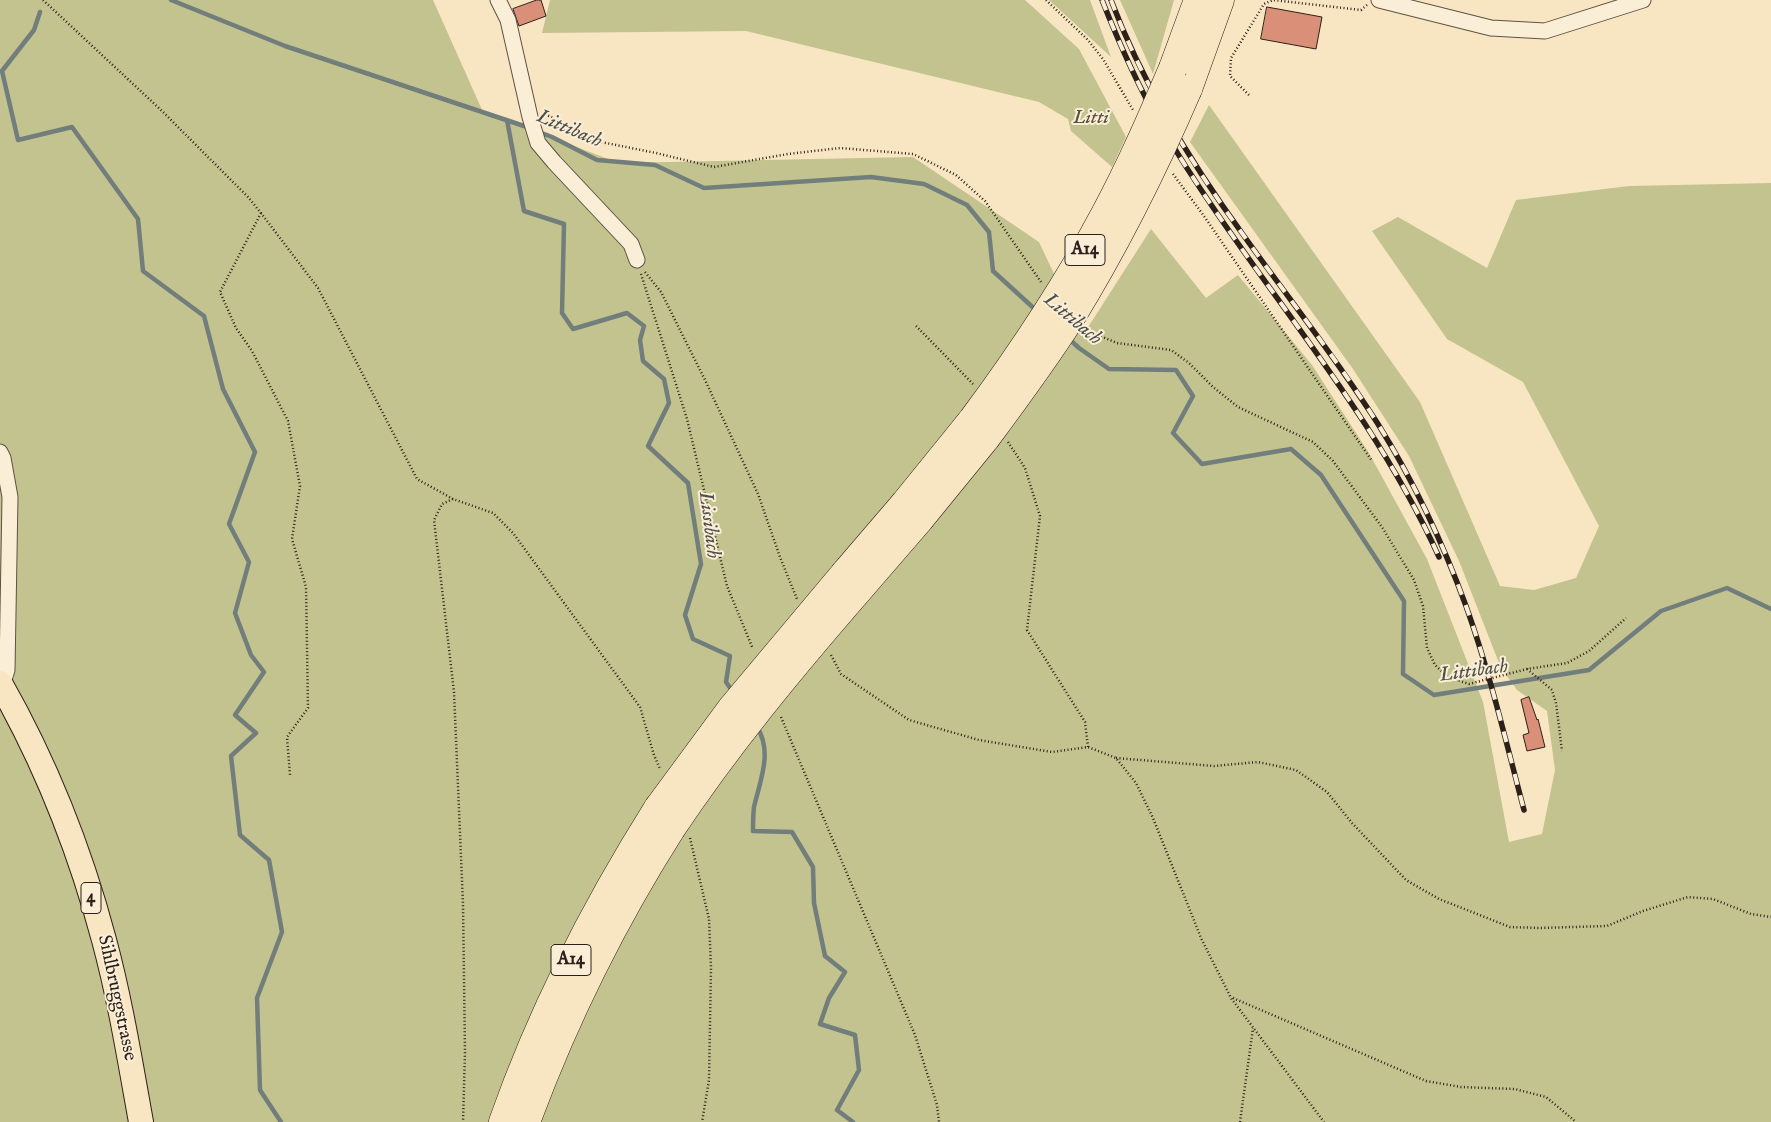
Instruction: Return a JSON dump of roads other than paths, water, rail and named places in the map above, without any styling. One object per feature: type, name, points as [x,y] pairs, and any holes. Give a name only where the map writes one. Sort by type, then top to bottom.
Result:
[{"type":"highway","name":"A14","points":[[526,1122],[552,1054],[587,978],[626,903],[672,823],[731,708],[851,583],[920,519],[1036,370],[1084,295],[1150,174],[1180,79],[1198,0]]},
{"type":"highway","name":"A14","points":[[1180,79],[1220,0]]},
{"type":"highway","name":"A14","points":[[503,1122],[525,1063],[558,986],[606,895],[672,823]]},
{"type":"main road","name":"Sihlbruggstrasse","points":[[1,685],[35,750],[58,801],[83,868],[104,941],[141,1122]]},
{"type":"street","points":[[498,0],[508,20],[538,143],[631,244],[637,260]]},
{"type":"street","points":[[1379,0],[1491,28],[1545,31],[1643,0]]},
{"type":"street","points":[[0,452],[3,458],[10,497],[7,670],[1,685]]},
{"type":"waterway","name":"Littibach","points":[[171,0],[285,46],[530,128]]},
{"type":"waterway","points":[[40,12],[34,30],[2,71],[18,140],[72,127],[138,219],[143,271],[204,316],[223,389],[255,452],[229,524],[249,562],[235,613],[251,655],[264,672],[235,715],[256,733],[231,756],[240,835],[269,860],[282,932],[257,998],[260,1090],[281,1122]]},
{"type":"waterway","name":"Lissibach","points":[[507,120],[524,211],[564,224],[562,313],[573,329],[627,313],[644,326],[640,340],[643,361],[664,379],[669,403],[648,446],[688,483],[701,564],[685,615],[693,639],[730,656],[726,682],[733,692]]},
{"type":"waterway","name":"Littibach","points":[[539,132],[597,160],[655,165],[704,188],[871,177],[924,184],[967,205],[989,232],[993,271],[1038,312]]},
{"type":"waterway","name":"Littibach","points":[[1068,338],[1109,369],[1176,370],[1193,396],[1173,433],[1202,464],[1291,449],[1321,475],[1404,601],[1403,674],[1434,695],[1589,670],[1661,611],[1727,588],[1771,609]]},
{"type":"waterway","name":"Lissibach","points":[[757,727],[762,737],[765,756],[754,807],[753,831],[792,832],[813,867],[814,903],[825,956],[845,972],[829,998],[820,1024],[855,1035],[859,1070],[837,1110],[853,1122]]},
{"type":"railway","points":[[1102,0],[1129,64],[1161,126],[1231,234],[1306,338],[1378,444],[1410,499],[1439,557]]},
{"type":"railway","points":[[1111,0],[1153,93],[1187,152],[1224,208],[1362,400],[1416,490],[1448,559],[1475,631],[1524,810]]},
{"type":"park label","name":"Litti","points":[[1091,119]]}]
